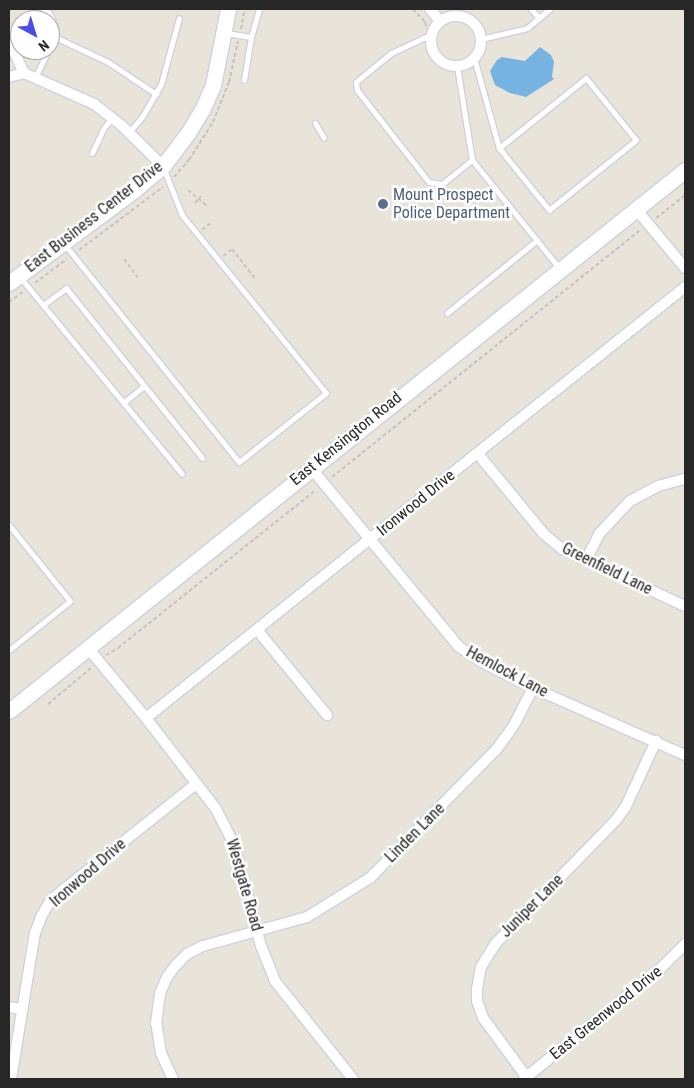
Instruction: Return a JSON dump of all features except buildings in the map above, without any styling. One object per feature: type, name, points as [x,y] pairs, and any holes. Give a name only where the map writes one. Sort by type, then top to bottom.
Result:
[{"type":"main road","name":"East Business Center Drive","points":[[14,279],[133,191],[162,166],[188,133],[202,110],[213,85],[228,9]]},
{"type":"main road","name":"East Kensington Road","points":[[9,711],[310,468],[685,170]]},
{"type":"street","points":[[430,9],[440,21]]},
{"type":"street","points":[[455,16],[470,19],[481,39],[478,53],[474,58],[457,66],[449,65],[436,56],[429,34],[440,21],[455,16]]},
{"type":"street","points":[[9,42],[24,73]]},
{"type":"street","points":[[9,77],[24,73],[94,104],[129,132],[162,166]]},
{"type":"street","points":[[636,209],[685,268]]},
{"type":"street","name":"Ironwood Drive","points":[[146,718],[478,454],[685,286]]},
{"type":"street","name":"Greenfield Lane","points":[[478,454],[544,534],[562,549],[685,606]]},
{"type":"street","name":"Hemlock Lane","points":[[310,468],[453,642],[482,662],[533,688],[685,755]]},
{"type":"street","points":[[586,560],[599,534],[630,501],[658,486],[685,479]]},
{"type":"street","points":[[258,630],[327,715]]},
{"type":"street","name":"Westgate Road","points":[[88,648],[146,718],[216,809],[234,844],[261,946],[275,981],[353,1079]]},
{"type":"street","name":"Linden Lane","points":[[173,1079],[161,1054],[156,1023],[160,993],[167,977],[187,954],[203,946],[307,917],[370,878],[496,750],[514,725],[533,688]]},
{"type":"street","name":"Juniper Lane","points":[[526,1079],[483,1018],[477,1001],[477,988],[481,967],[496,943],[616,820],[626,806],[656,741]]},
{"type":"street","name":"Ironwood Drive","points":[[11,1079],[35,932],[51,900],[196,784]]},
{"type":"street","name":"East Greenwood Drive","points":[[526,1079],[661,968],[685,944]]},
{"type":"street","points":[[9,1007],[22,1009]]},
{"type":"lane","points":[[244,80],[250,37],[259,9]]},
{"type":"lane","points":[[531,9],[539,18]]},
{"type":"lane","points":[[481,39],[527,28],[550,9]]},
{"type":"lane","points":[[129,132],[142,117],[161,84],[179,18]]},
{"type":"lane","points":[[224,33],[250,37]]},
{"type":"lane","points":[[429,34],[391,54],[356,82],[357,90],[429,182],[442,184],[472,160]]},
{"type":"lane","points":[[60,40],[108,62],[156,94]]},
{"type":"lane","points":[[474,58],[498,148],[549,210],[636,140],[586,78],[498,148]]},
{"type":"lane","points":[[35,78],[43,60]]},
{"type":"lane","points":[[457,66],[472,160],[560,269]]},
{"type":"lane","points":[[92,154],[103,130],[112,118]]},
{"type":"lane","points":[[315,123],[324,138]]},
{"type":"lane","points":[[63,243],[239,462],[326,394],[182,215],[162,166]]},
{"type":"lane","points":[[446,313],[537,240]]},
{"type":"lane","points":[[14,279],[43,305],[182,474]]},
{"type":"lane","points":[[43,305],[66,288],[202,458]]},
{"type":"lane","points":[[123,403],[144,386]]},
{"type":"lane","points":[[9,525],[70,601],[9,650]]},
{"type":"path","points":[[413,9],[425,22],[429,34]]},
{"type":"path","points":[[188,190],[207,206]]},
{"type":"path","points":[[48,704],[685,195]]},
{"type":"path","points":[[194,202],[201,196]]},
{"type":"path","points":[[197,233],[212,222]]},
{"type":"path","points":[[218,260],[232,249],[256,280]]},
{"type":"path","points":[[124,259],[140,280]]},
{"type":"water","points":[[540,47],[551,55],[554,62],[552,77],[554,79],[526,97],[510,93],[495,85],[490,71],[497,60],[502,57],[525,61]]},
{"type":"place","name":"Mount Prospect Police Department","points":[[383,204]]}]
